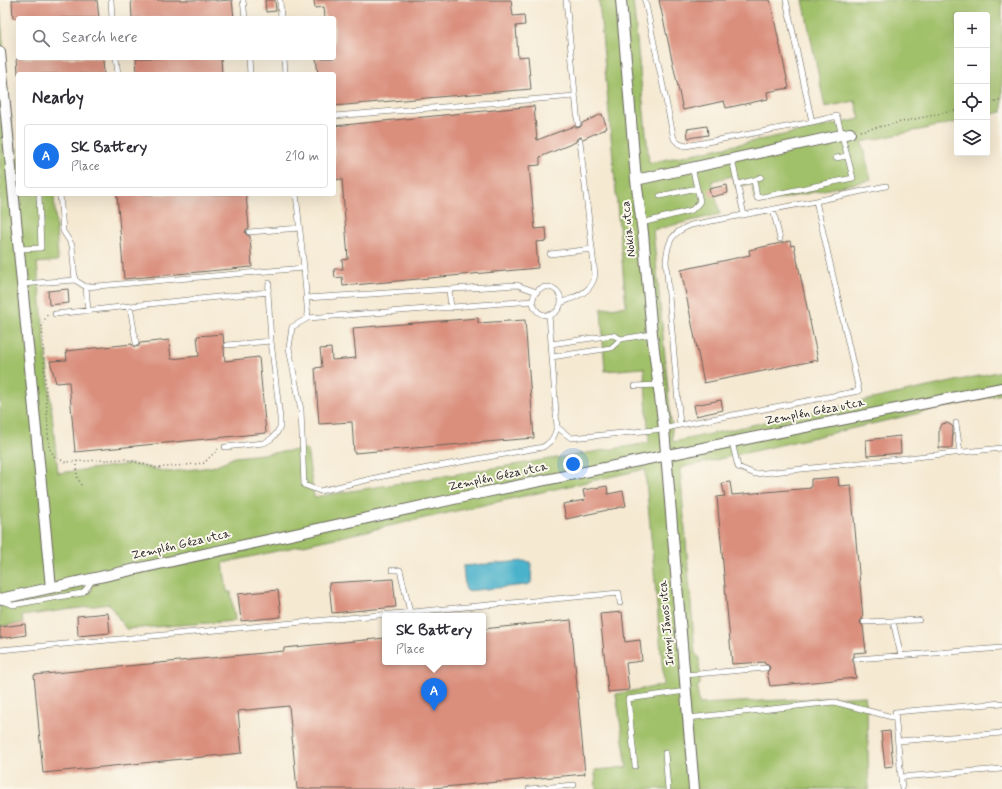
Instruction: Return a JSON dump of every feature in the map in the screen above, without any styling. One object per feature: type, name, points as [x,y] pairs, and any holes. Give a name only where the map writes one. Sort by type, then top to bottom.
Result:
[{"type":"street","name":"Nokia utca","points":[[621,0],[636,180],[642,223],[652,334],[666,455]]},
{"type":"street","points":[[0,52],[51,588]]},
{"type":"street","points":[[636,180],[846,134]]},
{"type":"street","name":"Zemplén Géza utca","points":[[0,599],[458,498],[1002,388]]},
{"type":"street","name":"Irinyi János utca","points":[[666,455],[694,789]]},
{"type":"lane","points":[[110,0],[112,16]]},
{"type":"lane","points":[[243,0],[245,16]]},
{"type":"lane","points":[[280,0],[281,16]]},
{"type":"lane","points":[[566,0],[578,124]]},
{"type":"lane","points":[[645,0],[674,139],[679,144],[686,146],[838,116],[846,134],[847,156],[852,178],[757,198],[754,180]]},
{"type":"lane","points":[[786,0],[812,122]]},
{"type":"lane","points":[[116,60],[118,72]]},
{"type":"lane","points":[[249,60],[250,72]]},
{"type":"lane","points":[[284,60],[285,72]]},
{"type":"lane","points":[[336,116],[575,96]]},
{"type":"lane","points":[[561,303],[587,291],[594,281],[595,275],[580,141]]},
{"type":"lane","points":[[836,158],[847,156]]},
{"type":"lane","points":[[732,158],[744,215]]},
{"type":"lane","points":[[642,223],[692,210],[698,204],[700,201],[692,167]]},
{"type":"lane","points":[[738,184],[761,177]]},
{"type":"lane","points":[[680,426],[666,261],[667,247],[672,237],[681,229],[691,225],[816,202],[886,186]]},
{"type":"lane","points":[[660,196],[697,188]]},
{"type":"lane","points":[[19,249],[41,248],[39,196]]},
{"type":"lane","points":[[60,196],[63,231],[72,245],[74,280]]},
{"type":"lane","points":[[296,196],[308,318]]},
{"type":"lane","points":[[557,427],[572,438],[664,429],[859,391],[816,202]]},
{"type":"lane","points":[[773,209],[780,239]]},
{"type":"lane","points":[[249,232],[300,228]]},
{"type":"lane","points":[[550,254],[592,249]]},
{"type":"lane","points":[[22,284],[74,280],[86,287],[304,268]]},
{"type":"lane","points":[[225,447],[264,443],[276,434],[280,427],[268,292],[269,283]]},
{"type":"lane","points":[[306,298],[517,285],[537,292]]},
{"type":"lane","points":[[86,287],[88,311]]},
{"type":"lane","points":[[548,287],[553,288],[559,294],[561,303],[560,307],[553,314],[544,315],[536,310],[533,301],[537,292],[548,287]]},
{"type":"lane","points":[[449,290],[451,308]]},
{"type":"lane","points":[[55,314],[268,292]]},
{"type":"lane","points":[[533,301],[308,318],[292,327],[289,348],[301,410],[304,485],[320,491],[384,476],[543,447],[554,437],[557,427],[549,315]]},
{"type":"lane","points":[[130,306],[136,343]]},
{"type":"lane","points":[[552,357],[612,348],[621,339],[652,334]]},
{"type":"lane","points":[[551,344],[614,335],[621,339]]},
{"type":"lane","points":[[227,345],[272,341]]},
{"type":"lane","points":[[635,386],[658,385]]},
{"type":"lane","points":[[956,423],[960,452]]},
{"type":"lane","points":[[732,442],[738,466],[755,474],[1002,448]]},
{"type":"lane","points":[[392,570],[400,570],[410,612]]},
{"type":"lane","points":[[0,599],[13,605],[82,593],[90,585],[92,578]]},
{"type":"lane","points":[[399,613],[619,593],[620,603]]},
{"type":"lane","points":[[0,650],[382,615]]},
{"type":"lane","points":[[864,622],[919,620]]},
{"type":"lane","points":[[893,621],[901,656]]},
{"type":"lane","points":[[856,659],[1002,648]]},
{"type":"lane","points":[[685,676],[766,668]]},
{"type":"lane","points":[[635,766],[628,699],[686,691]]},
{"type":"lane","points":[[688,718],[834,702],[896,718]]},
{"type":"lane","points":[[902,789],[895,712],[1002,703]]},
{"type":"lane","points":[[898,741],[1002,733]]},
{"type":"lane","points":[[665,753],[668,789]]},
{"type":"lane","points":[[901,777],[1002,769]]},
{"type":"lane","points":[[529,789],[574,785]]},
{"type":"path","points":[[990,103],[1002,100]]},
{"type":"path","points":[[846,134],[954,111]]},
{"type":"path","points":[[55,314],[47,316],[42,325],[49,448],[55,457],[65,462],[125,459],[157,468],[204,463],[218,450],[225,447]]},
{"type":"path","points":[[77,461],[76,476],[82,487]]},
{"type":"green space","points":[[599,0],[633,0],[649,163],[860,119],[855,101],[825,107],[803,0],[1002,0],[1002,112],[990,114],[990,12],[954,12],[954,123],[862,142],[871,180],[762,203],[754,199],[752,183],[736,188],[732,176],[712,181],[720,214],[653,230],[673,442],[1002,371],[1002,394],[680,468],[695,653],[699,657],[700,684],[697,688],[699,704],[865,696],[867,710],[869,789],[596,789],[595,770],[627,767],[616,694],[664,685],[645,469],[223,563],[227,592],[231,592],[235,621],[126,629],[109,604],[22,616],[23,623],[0,626],[0,6],[7,91],[16,149],[16,196],[54,196],[58,261],[37,263],[58,473],[131,464],[168,472],[212,467],[235,457],[307,449],[314,497],[649,443],[644,368],[605,371],[601,309],[626,306]]},
{"type":"water","points":[[524,561],[530,562],[532,566],[531,583],[526,585],[467,591],[465,587],[463,566]]},
{"type":"building","points":[[12,0],[97,0],[99,16],[16,16],[16,18],[13,18]]},
{"type":"building","points":[[131,0],[232,0],[234,16],[132,16]]},
{"type":"building","points":[[265,0],[275,0],[276,11],[266,12]]},
{"type":"building","points":[[314,0],[511,0],[513,16],[524,15],[525,25],[516,26],[518,57],[528,56],[531,89],[336,106],[336,72],[318,72],[316,60],[336,60],[336,16],[325,16],[324,7],[315,8]]},
{"type":"building","points":[[659,0],[770,0],[789,88],[767,92],[768,99],[726,108],[724,101],[683,110]]},
{"type":"building","points":[[17,60],[103,60],[104,72],[18,72]]},
{"type":"building","points":[[136,60],[221,60],[222,72],[137,72]]},
{"type":"building","points":[[534,106],[537,140],[574,126],[577,128],[580,127],[582,123],[602,114],[607,128],[583,139],[581,137],[578,138],[576,142],[540,157],[540,165],[529,166],[535,229],[546,228],[547,241],[536,242],[538,268],[343,286],[342,277],[335,278],[334,269],[343,269],[342,260],[348,259],[342,179],[336,180],[336,126]]},
{"type":"building","points":[[707,126],[708,135],[688,138],[687,129]]},
{"type":"building","points":[[727,185],[728,193],[711,197],[709,189]]},
{"type":"building","points":[[117,196],[246,196],[249,228],[245,233],[250,236],[252,267],[124,279]]},
{"type":"building","points":[[790,241],[791,246],[794,245],[818,360],[704,383],[681,270],[750,255],[749,250]]},
{"type":"building","points":[[68,289],[69,303],[49,305],[48,291]]},
{"type":"building","points":[[478,318],[478,323],[525,320],[534,438],[354,453],[352,422],[319,424],[315,368],[322,367],[320,349],[331,348],[332,360],[356,358],[353,328]]},
{"type":"building","points":[[223,334],[225,361],[259,357],[266,433],[75,452],[69,382],[56,383],[50,361],[67,360],[66,351],[132,344],[136,347],[139,346],[140,343],[169,340],[171,359],[199,356],[197,336]]},
{"type":"building","points":[[721,400],[723,410],[696,416],[694,405]]},
{"type":"building","points":[[947,423],[953,427],[952,448],[939,448],[939,428],[942,424]]},
{"type":"building","points":[[900,436],[901,453],[867,456],[866,440]]},
{"type":"building","points":[[838,477],[839,486],[851,485],[863,618],[860,623],[863,626],[866,652],[854,653],[852,660],[854,663],[856,678],[770,686],[767,672],[770,667],[764,662],[732,664],[717,497],[725,496],[722,483],[730,482],[732,495],[811,488],[811,479]]},
{"type":"building","points":[[607,486],[608,494],[623,491],[626,506],[566,519],[563,504],[585,500],[583,490]]},
{"type":"building","points":[[393,579],[396,607],[332,613],[329,583]]},
{"type":"building","points":[[278,590],[281,617],[241,621],[238,594]]},
{"type":"building","points":[[622,612],[625,642],[640,640],[642,661],[626,663],[629,690],[608,692],[600,614]]},
{"type":"building","points":[[108,613],[110,633],[78,636],[77,616]]},
{"type":"building","points":[[571,620],[585,774],[422,789],[297,789],[289,706],[238,711],[242,753],[43,773],[34,675],[284,651],[284,648],[382,638],[382,665],[486,665],[486,629]]},
{"type":"building","points":[[25,624],[26,635],[0,638],[0,627]]},
{"type":"building","points":[[890,731],[893,766],[885,767],[881,732]]},
{"type":"place","name":"SK Battery","points":[[434,711]]}]
